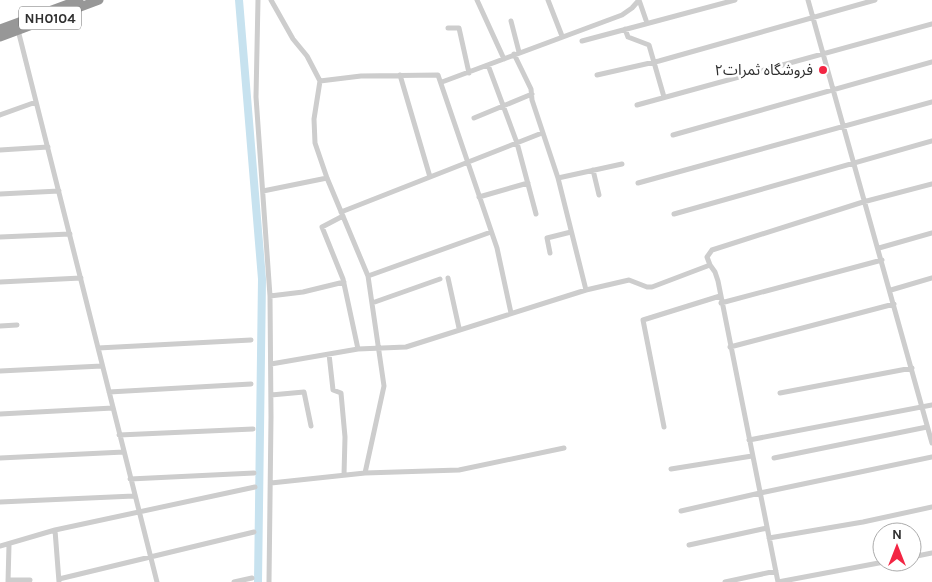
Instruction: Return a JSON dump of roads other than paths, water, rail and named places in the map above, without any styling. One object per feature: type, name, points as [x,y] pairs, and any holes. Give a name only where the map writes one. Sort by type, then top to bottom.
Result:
[{"type":"highway","name":"NH0104","points":[[0,37],[79,0]]},
{"type":"highway","name":"NH0104","points":[[0,30],[18,27],[99,0]]},
{"type":"street","points":[[258,0],[256,97],[270,296],[271,483],[269,582]]},
{"type":"street","points":[[272,0],[293,39],[307,56],[320,82],[314,119],[315,143],[326,178],[368,276],[384,386],[365,473]]},
{"type":"street","points":[[477,0],[504,59]]},
{"type":"street","points":[[548,0],[562,36]]},
{"type":"street","points":[[442,82],[622,15],[639,0],[647,23]]},
{"type":"street","points":[[582,41],[735,0]]},
{"type":"street","points":[[808,0],[863,202],[891,290],[932,443]]},
{"type":"street","points":[[597,75],[654,62],[875,0]]},
{"type":"street","points":[[511,21],[516,53],[532,94],[542,133],[558,178],[586,290]]},
{"type":"street","points":[[636,105],[932,24]]},
{"type":"street","points":[[18,27],[157,582]]},
{"type":"street","points":[[448,28],[458,28],[469,73]]},
{"type":"street","points":[[625,29],[628,37],[647,43],[664,98]]},
{"type":"street","points":[[673,135],[932,62]]},
{"type":"street","points":[[488,65],[518,143],[536,214]]},
{"type":"street","points":[[400,74],[430,176]]},
{"type":"street","points":[[320,82],[361,76],[438,75],[442,82],[491,232],[511,313]]},
{"type":"street","points":[[474,118],[532,94]]},
{"type":"street","points":[[0,115],[36,102]]},
{"type":"street","points":[[638,183],[932,102]]},
{"type":"street","points":[[358,349],[344,282],[322,227],[342,214],[430,176],[542,133]]},
{"type":"street","points":[[674,214],[932,141]]},
{"type":"street","points":[[0,150],[48,147]]},
{"type":"street","points":[[558,178],[622,164]]},
{"type":"street","points":[[593,170],[598,195]]},
{"type":"street","points":[[263,191],[326,178]]},
{"type":"street","points":[[479,197],[528,183]]},
{"type":"street","points":[[872,564],[778,582],[716,272],[710,265],[708,257],[712,250],[863,202],[932,184]]},
{"type":"street","points":[[0,194],[59,191]]},
{"type":"street","points":[[368,276],[491,232]]},
{"type":"street","points":[[550,253],[547,238],[571,232]]},
{"type":"street","points":[[879,248],[932,233]]},
{"type":"street","points":[[0,237],[70,234]]},
{"type":"street","points":[[721,303],[882,260]]},
{"type":"street","points":[[271,364],[358,349],[406,347],[459,328],[586,290],[629,280],[646,288],[652,287],[710,265]]},
{"type":"street","points":[[0,282],[80,278]]},
{"type":"street","points":[[448,278],[459,328]]},
{"type":"street","points":[[891,290],[932,278]]},
{"type":"street","points":[[372,303],[440,280]]},
{"type":"street","points":[[270,296],[344,282]]},
{"type":"street","points":[[664,427],[643,320],[720,296]]},
{"type":"street","points":[[730,347],[894,304]]},
{"type":"street","points":[[0,326],[17,325]]},
{"type":"street","points":[[98,348],[251,340]]},
{"type":"street","points":[[329,354],[333,390],[341,393],[345,437],[344,475]]},
{"type":"street","points":[[0,371],[102,366]]},
{"type":"street","points":[[780,393],[912,368]]},
{"type":"street","points":[[109,392],[251,384]]},
{"type":"street","points":[[271,395],[304,392],[311,426]]},
{"type":"street","points":[[749,440],[932,405]]},
{"type":"street","points":[[0,414],[113,408]]},
{"type":"street","points":[[774,458],[927,427]]},
{"type":"street","points":[[119,435],[253,429]]},
{"type":"street","points":[[271,483],[365,473],[459,470],[564,448]]},
{"type":"street","points":[[0,458],[124,452]]},
{"type":"street","points":[[671,469],[752,456]]},
{"type":"street","points":[[681,511],[760,492],[932,457]]},
{"type":"street","points":[[130,479],[254,473]]},
{"type":"street","points":[[0,546],[9,545],[54,530],[255,487]]},
{"type":"street","points":[[0,502],[134,496]]},
{"type":"street","points":[[769,538],[864,522],[932,507]]},
{"type":"street","points":[[689,545],[767,528]]},
{"type":"street","points":[[54,530],[59,581],[254,532]]},
{"type":"street","points":[[9,545],[8,581],[30,580]]},
{"type":"street","points":[[725,582],[776,571]]},
{"type":"street","points":[[234,582],[252,578]]},
{"type":"waterway","points":[[239,0],[262,279],[258,582]]},
{"type":"place","name":"فروشگاه ثمرات٢","points":[[823,70]]}]
